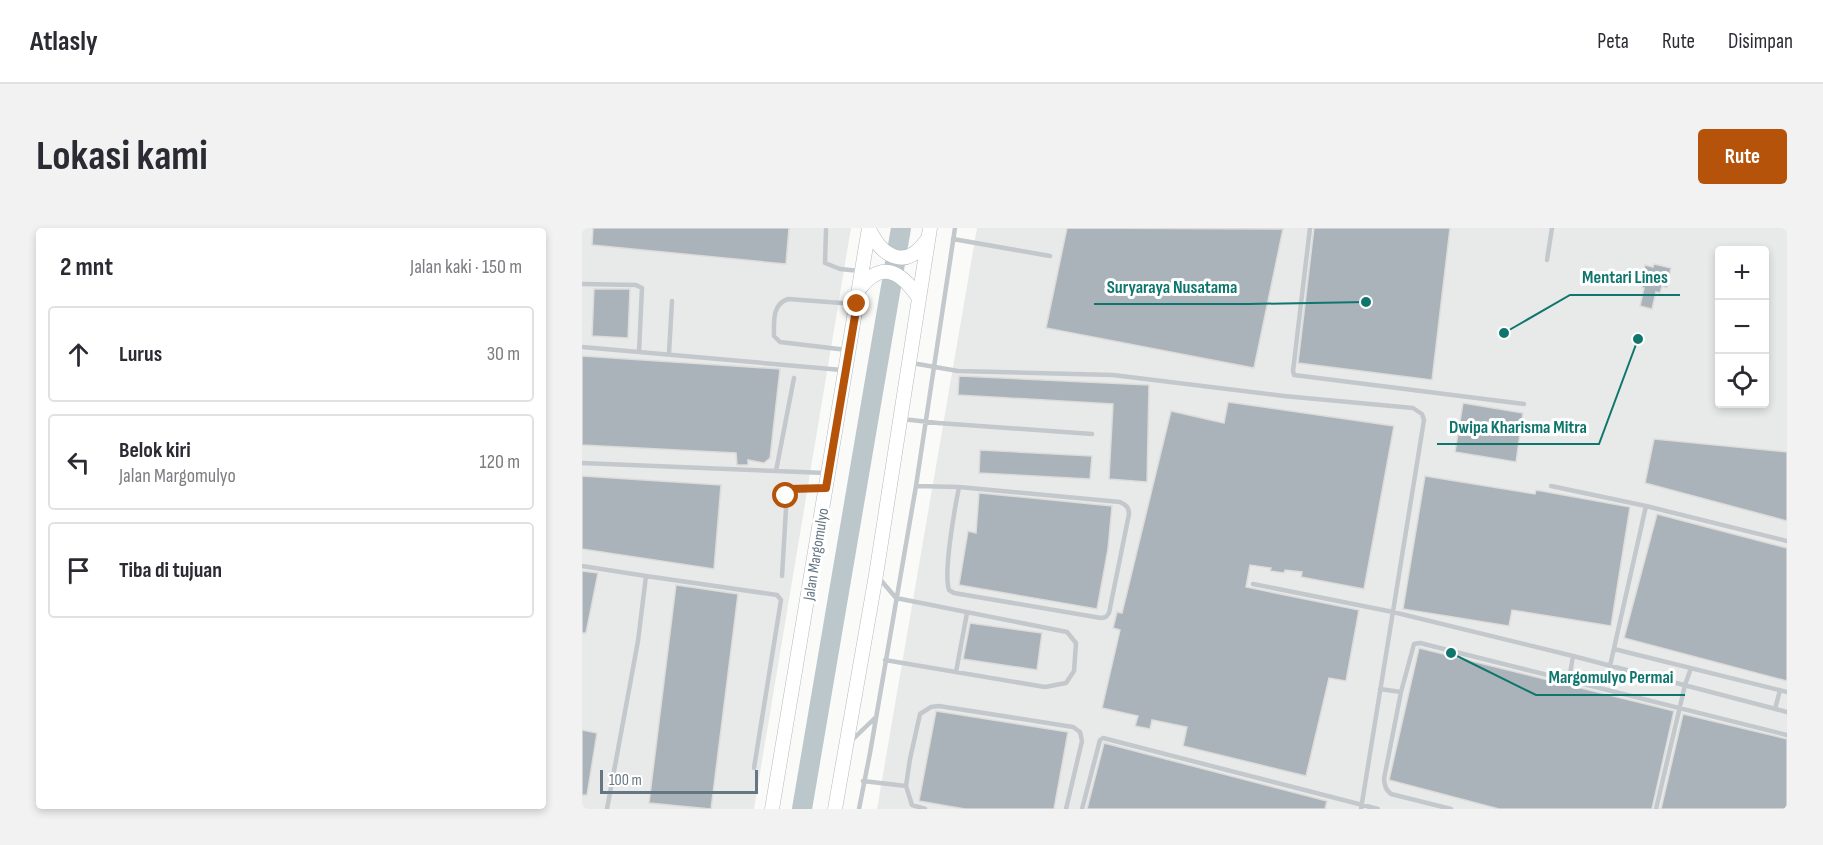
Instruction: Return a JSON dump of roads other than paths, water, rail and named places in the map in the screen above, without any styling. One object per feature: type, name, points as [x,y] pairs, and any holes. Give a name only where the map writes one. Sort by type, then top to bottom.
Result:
[{"type":"main road","name":"Jalan Margomulyo","points":[[772,809],[871,232]]},
{"type":"main road","points":[[871,232],[885,253],[892,256],[910,256],[927,238]]},
{"type":"main road","points":[[835,809],[876,575],[927,238]]},
{"type":"main road","points":[[863,279],[880,273],[892,273],[905,279],[917,295]]},
{"type":"lane","points":[[859,809],[916,486],[932,368],[955,228]]},
{"type":"lane","points":[[1310,228],[1294,375],[1524,404]]},
{"type":"lane","points":[[1547,260],[1552,228]]},
{"type":"lane","points":[[826,230],[825,263],[863,279]]},
{"type":"lane","points":[[953,239],[1050,256]]},
{"type":"lane","points":[[582,284],[636,285],[642,288],[639,352]]},
{"type":"lane","points":[[850,350],[780,342],[774,336],[775,312],[778,304],[788,299],[857,304]]},
{"type":"lane","points":[[669,353],[672,301]]},
{"type":"lane","points":[[582,347],[669,353],[846,371]]},
{"type":"lane","points":[[908,363],[958,371],[1113,375],[1284,396],[1413,408],[1422,414],[1424,420],[1362,807]]},
{"type":"lane","points":[[777,471],[794,378]]},
{"type":"lane","points":[[899,418],[1092,434]]},
{"type":"lane","points":[[582,463],[828,473]]},
{"type":"lane","points":[[916,486],[959,487],[1120,502],[1126,505],[1129,509],[1106,617],[1101,618],[950,590],[948,578],[952,526],[959,487]]},
{"type":"lane","points":[[1551,486],[1646,506],[1787,542]]},
{"type":"lane","points":[[782,576],[787,492],[790,489],[826,488]]},
{"type":"lane","points":[[1610,666],[1646,506]]},
{"type":"lane","points":[[582,566],[777,595],[781,600],[754,768]]},
{"type":"lane","points":[[876,575],[896,598],[1067,632],[1076,643],[1074,671],[1066,684],[1045,687],[885,660]]},
{"type":"lane","points":[[607,809],[638,641],[646,576]]},
{"type":"lane","points":[[1253,584],[1393,612],[1787,712]]},
{"type":"lane","points":[[956,672],[967,613]]},
{"type":"lane","points":[[1451,809],[1391,794],[1386,790],[1384,779],[1401,692],[1414,644],[1420,643],[1787,735]]},
{"type":"lane","points":[[1614,649],[1787,692]]},
{"type":"lane","points":[[1569,680],[1573,656]]},
{"type":"lane","points":[[1656,809],[1691,668]]},
{"type":"lane","points":[[1380,688],[1401,692]]},
{"type":"lane","points":[[1775,709],[1780,690]]},
{"type":"lane","points":[[925,809],[910,803],[906,786],[920,714],[931,707],[939,706],[1073,728],[1080,732],[1082,741],[1066,809]]},
{"type":"lane","points":[[846,746],[876,717]]},
{"type":"lane","points":[[1082,809],[1100,740],[1103,738],[1362,807],[1378,809]]},
{"type":"lane","points":[[863,781],[906,786]]},
{"type":"waterway","points":[[802,809],[901,228]]},
{"type":"place","name":"Suryaraya Nusatama","points":[[1366,302]]},
{"type":"place","name":"Mentari Lines","points":[[1504,333]]},
{"type":"place","name":"Dwipa Kharisma Mitra","points":[[1638,339]]},
{"type":"place","name":"Margomulyo Permai","points":[[1451,653]]}]
